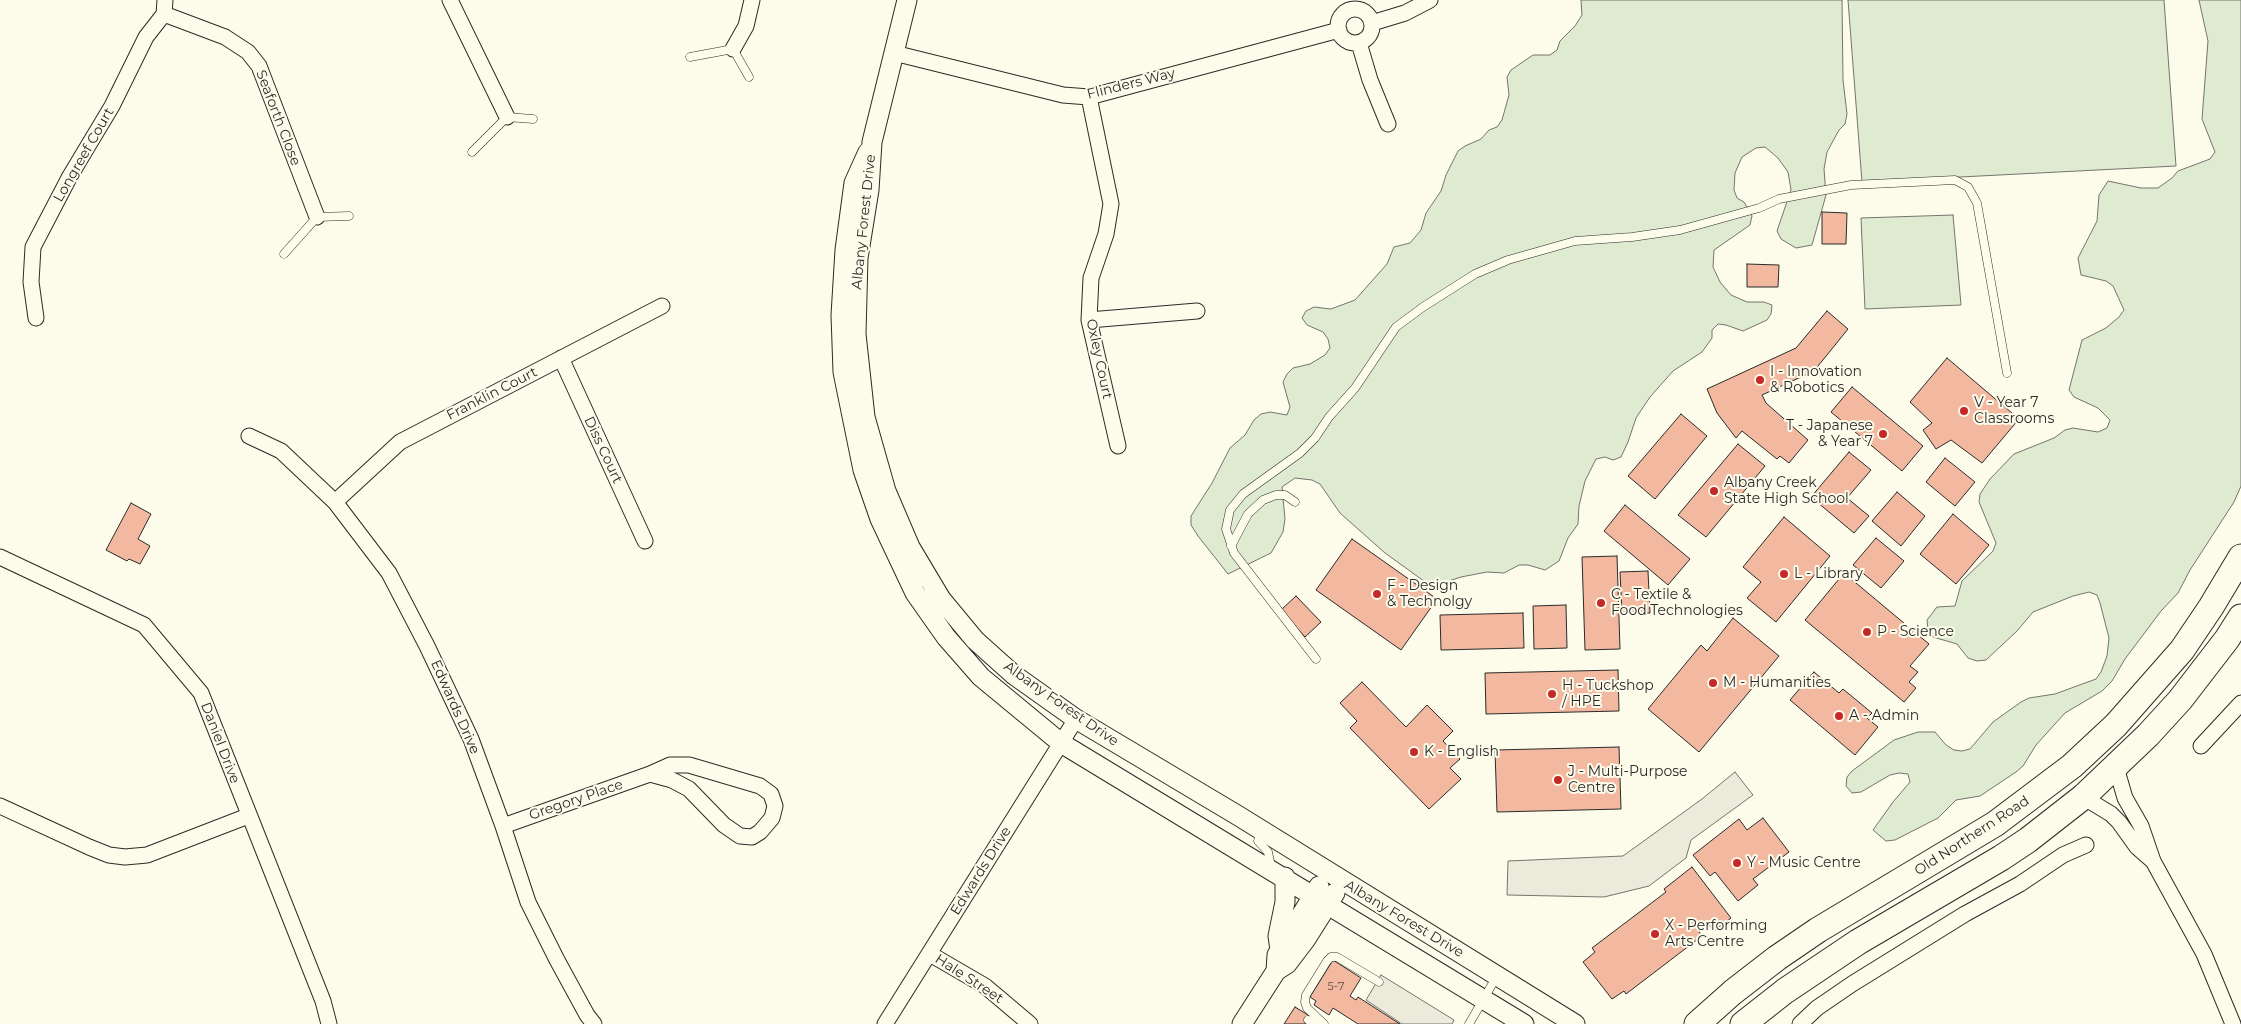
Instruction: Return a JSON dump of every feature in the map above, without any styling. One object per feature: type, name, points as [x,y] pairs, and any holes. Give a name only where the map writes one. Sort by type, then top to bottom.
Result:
[{"type":"highway","name":"Old Northern Road","points":[[1698,1024],[1733,992],[1818,930],[1995,824],[2072,766],[2116,725],[2182,650],[2211,608],[2241,557]]},
{"type":"highway","points":[[1744,1024],[1785,991],[1858,942],[2028,840],[2083,797],[2116,767],[2180,700],[2241,617]]},
{"type":"street","points":[[450,0],[507,117]]},
{"type":"street","points":[[734,49],[746,26],[752,0]]},
{"type":"street","name":"Albany Forest Drive","points":[[907,0],[872,142],[854,183],[845,250],[841,315],[843,372],[863,470],[880,519],[915,593],[946,637],[981,677],[1061,743],[1524,1024]]},
{"type":"street","points":[[1372,22],[1405,13],[1430,0]]},
{"type":"street","name":"Seaforth Close","points":[[164,7],[226,37],[248,52],[259,66],[317,217]]},
{"type":"street","name":"Longreef Court","points":[[36,318],[31,282],[33,247],[70,176],[112,106],[146,37],[164,7]]},
{"type":"street","points":[[1353,9],[1365,12],[1372,22],[1371,34],[1359,43],[1343,38],[1339,30],[1340,18],[1347,11],[1353,9]]},
{"type":"street","name":"Flinders Way","points":[[894,53],[1063,96],[1089,97],[1339,30]]},
{"type":"street","points":[[1359,43],[1370,80],[1388,124]]},
{"type":"street","name":"Oxley Court","points":[[1089,97],[1111,204],[1106,234],[1091,278],[1089,320],[1118,446]]},
{"type":"street","name":"Albany Forest Drive","points":[[872,142],[869,190],[858,258],[856,334],[865,417],[886,490],[910,547],[941,599],[975,640],[1014,675],[1076,718],[1262,830],[1575,1024]]},
{"type":"street","name":"Franklin Court","points":[[335,502],[400,442],[662,306]]},
{"type":"street","points":[[1089,320],[1197,311]]},
{"type":"street","name":"Diss Court","points":[[561,358],[645,541]]},
{"type":"street","name":"Edwards Drive","points":[[249,436],[281,451],[335,502],[389,573],[427,646],[471,739],[528,902],[557,960],[587,1015],[594,1024]]},
{"type":"street","name":"Daniel Drive","points":[[0,557],[144,625],[201,693],[248,816],[324,1001],[328,1024]]},
{"type":"street","points":[[2201,746],[2241,703]]},
{"type":"street","name":"Edwards Drive","points":[[885,1024],[1076,718]]},
{"type":"street","name":"Gregory Place","points":[[503,826],[650,774],[670,765],[688,765],[760,786],[771,794],[775,806],[772,818],[760,832],[752,837],[740,836],[724,825],[689,789],[672,780],[650,774]]},
{"type":"street","points":[[2116,767],[2126,798],[2141,826],[2153,861],[2204,954],[2233,1024]]},
{"type":"street","points":[[2083,797],[2111,814],[2124,828],[2137,847],[2153,861]]},
{"type":"street","points":[[0,806],[89,847],[109,855],[124,857],[147,855],[248,816]]},
{"type":"street","points":[[1800,1024],[1818,1008],[1859,979],[1965,914],[2020,884],[2064,855],[2086,846]]},
{"type":"street","points":[[1278,873],[1284,902],[1278,936],[1280,950]]},
{"type":"street","points":[[1242,1024],[1276,971],[1287,964],[1335,876]]},
{"type":"street","points":[[1276,971],[1277,955],[1280,950],[1321,900]]},
{"type":"street","name":"Hale Street","points":[[930,954],[984,986],[1030,1024]]},
{"type":"lane","points":[[690,57],[734,49],[749,77]]},
{"type":"lane","points":[[472,152],[507,117],[533,118]]},
{"type":"lane","points":[[1316,659],[1240,561],[1231,546],[1226,522],[1235,503],[1243,494],[1300,453],[1315,438],[1329,417],[1355,388],[1396,327],[1423,307],[1475,274],[1508,260],[1576,241],[1632,237],[1680,230],[1759,208],[1779,199],[1852,185],[1959,182],[1968,187],[1977,203],[2007,373]]},
{"type":"lane","points":[[284,254],[317,217],[349,216]]},
{"type":"lane","points":[[1231,546],[1248,514],[1263,500],[1276,495],[1285,495],[1295,502]]},
{"type":"lane","points":[[1262,830],[1258,840],[1268,852],[1278,873]]},
{"type":"lane","points":[[1324,1024],[1307,1008],[1305,1002],[1306,995],[1331,957],[1337,957],[1380,982]]},
{"type":"lane","points":[[1469,1024],[1497,976]]},
{"type":"green space","points":[[1581,0],[1842,0],[1843,80],[1847,114],[1845,124],[1839,130],[1827,152],[1824,169],[1826,195],[1812,245],[1796,248],[1781,239],[1777,231],[1791,190],[1788,172],[1778,158],[1765,147],[1756,148],[1742,157],[1735,173],[1734,190],[1737,198],[1744,202],[1752,216],[1750,225],[1714,250],[1713,267],[1720,282],[1731,295],[1747,302],[1764,302],[1772,305],[1771,314],[1767,320],[1743,331],[1718,324],[1712,330],[1712,338],[1702,352],[1673,371],[1650,397],[1636,418],[1621,457],[1613,460],[1605,457],[1596,459],[1585,481],[1579,506],[1578,524],[1568,538],[1559,561],[1545,570],[1528,565],[1519,565],[1504,573],[1487,572],[1461,577],[1437,585],[1428,584],[1385,553],[1340,513],[1320,484],[1312,480],[1295,478],[1282,487],[1285,519],[1283,532],[1271,553],[1228,574],[1198,536],[1191,525],[1191,516],[1212,483],[1230,448],[1245,435],[1254,420],[1261,414],[1270,412],[1287,415],[1290,407],[1283,382],[1287,374],[1293,368],[1310,364],[1325,355],[1330,348],[1328,339],[1323,332],[1307,325],[1302,318],[1306,311],[1314,307],[1331,309],[1355,300],[1387,264],[1394,247],[1410,243],[1421,230],[1426,213],[1441,191],[1446,175],[1458,151],[1481,139],[1489,130],[1497,127],[1502,120],[1509,95],[1507,77],[1511,70],[1533,55],[1550,55],[1557,50],[1560,41],[1575,26],[1582,15]]},
{"type":"green space","points":[[1848,0],[2164,0],[2176,166],[1862,182]]},
{"type":"green space","points":[[2199,0],[2241,0],[2241,486],[2234,502],[2190,570],[2178,593],[2161,611],[2125,659],[2112,681],[2102,691],[2065,713],[2036,745],[2023,766],[2016,772],[1980,796],[1956,800],[1938,818],[1895,840],[1886,841],[1873,830],[1910,782],[1908,774],[1890,775],[1861,792],[1852,793],[1846,786],[1847,777],[1852,771],[1894,740],[1918,732],[1935,732],[1946,745],[1954,750],[1970,749],[1993,722],[2021,702],[2029,698],[2055,694],[2096,679],[2107,656],[2109,638],[2100,603],[2097,595],[2089,592],[2073,596],[2033,612],[2017,631],[1986,660],[1977,661],[1968,658],[1957,644],[1933,637],[1928,629],[1927,620],[1937,607],[1955,606],[1962,581],[1993,551],[1996,543],[1979,502],[1980,494],[1990,479],[2014,454],[2054,438],[2065,430],[2073,428],[2098,432],[2107,428],[2110,420],[2098,408],[2074,397],[2069,390],[2082,340],[2106,328],[2124,310],[2113,286],[2106,281],[2081,275],[2078,258],[2097,221],[2099,195],[2108,181],[2141,188],[2158,188],[2178,171],[2210,159],[2215,152],[2202,119],[2208,41]]},
{"type":"green space","points":[[1953,215],[1961,305],[1865,309],[1861,218]]},
{"type":"shaded area","points":[[1735,772],[1753,795],[1691,840],[1686,858],[1649,886],[1604,897],[1507,895],[1508,861],[1623,856],[1702,799]]},
{"type":"shaded area","points":[[1381,975],[1454,1020],[1452,1024],[1402,1024],[1366,1000]]},
{"type":"building","points":[[1822,212],[1847,213],[1846,244],[1822,244]]},
{"type":"building","points":[[1747,264],[1779,265],[1778,287],[1747,287]]},
{"type":"building","name":"I - Innovation & Robotics","points":[[1827,311],[1848,329],[1814,371],[1762,395],[1766,403],[1808,440],[1789,463],[1780,456],[1777,459],[1742,431],[1736,438],[1717,413],[1707,389],[1796,348]]},
{"type":"building","name":"V - Year 7 Classrooms","points":[[1947,358],[2019,419],[1982,463],[1951,440],[1936,449],[1923,430],[1932,423],[1910,402]]},
{"type":"building","name":"T - Japanese & Year 7","points":[[1852,387],[1923,446],[1902,471],[1831,412]]},
{"type":"building","points":[[1681,414],[1707,436],[1655,499],[1628,476]]},
{"type":"building","points":[[1738,444],[1765,466],[1706,537],[1678,515]]},
{"type":"building","points":[[1849,452],[1871,470],[1847,498],[1869,516],[1854,533],[1811,497]]},
{"type":"building","points":[[1945,458],[1975,482],[1955,506],[1926,482]]},
{"type":"building","points":[[1897,492],[1925,516],[1901,546],[1872,521]]},
{"type":"building","points":[[131,503],[151,514],[138,539],[150,546],[140,564],[129,559],[127,561],[106,550]]},
{"type":"building","points":[[1625,505],[1690,559],[1668,585],[1604,531]]},
{"type":"building","points":[[1953,514],[1989,545],[1956,584],[1920,554]]},
{"type":"building","name":"L - Library","points":[[1784,517],[1830,556],[1776,622],[1747,598],[1761,582],[1743,567]]},
{"type":"building","points":[[1876,538],[1904,561],[1881,588],[1853,565]]},
{"type":"building","name":"F - Design & Technolgy","points":[[1352,539],[1437,599],[1401,650],[1316,590]]},
{"type":"building","name":"C - Textile & Food Technologies","points":[[1617,556],[1620,649],[1585,650],[1582,557]]},
{"type":"building","points":[[1648,571],[1650,613],[1622,614],[1620,572]]},
{"type":"building","name":"P - Science","points":[[1844,573],[1929,644],[1910,666],[1918,672],[1909,682],[1916,688],[1904,702],[1805,620]]},
{"type":"building","points":[[1296,596],[1321,622],[1305,637],[1281,610]]},
{"type":"building","points":[[1566,605],[1567,648],[1534,649],[1533,606]]},
{"type":"building","points":[[1523,613],[1524,648],[1441,650],[1440,615]]},
{"type":"building","name":"M - Humanities","points":[[1733,618],[1779,656],[1699,752],[1648,709],[1701,645],[1707,651]]},
{"type":"building","name":"H - Tuckshop / HPE","points":[[1618,670],[1619,711],[1486,714],[1485,673]]},
{"type":"building","name":"A - Admin","points":[[1814,672],[1839,693],[1843,689],[1872,713],[1867,718],[1878,727],[1855,755],[1790,700]]},
{"type":"building","name":"K - English","points":[[1362,682],[1406,727],[1427,705],[1453,731],[1443,741],[1460,759],[1450,768],[1461,779],[1429,809],[1350,728],[1357,721],[1340,703]]},
{"type":"building","name":"J - Multi-Purpose Centre","points":[[1619,747],[1621,809],[1497,812],[1495,750]]},
{"type":"building","name":"Y - Music Centre","points":[[1763,818],[1789,852],[1753,879],[1758,885],[1738,901],[1715,872],[1710,876],[1693,855],[1739,819],[1747,830]]},
{"type":"building","name":"X - Performing Arts Centre","points":[[1692,867],[1731,918],[1714,931],[1709,925],[1699,932],[1702,936],[1626,994],[1624,991],[1612,999],[1583,962],[1595,952],[1592,948],[1666,892],[1664,889]]},
{"type":"building","points":[[1333,960],[1361,978],[1350,996],[1356,1000],[1358,997],[1400,1024],[1358,1024],[1333,1008],[1329,1015],[1314,1005],[1316,1001],[1310,997]]},
{"type":"building","points":[[1295,1007],[1308,1015],[1304,1022],[1308,1024],[1284,1024]]},
{"type":"place","name":"I - Innovation & Robotics","points":[[1760,380]]},
{"type":"place","name":"V - Year 7 Classrooms","points":[[1964,411]]},
{"type":"place","name":"T - Japanese & Year 7","points":[[1883,434]]},
{"type":"place","name":"Albany Creek State High School","points":[[1714,491]]},
{"type":"place","name":"L - Library","points":[[1784,574]]},
{"type":"place","name":"F - Design & Technolgy","points":[[1377,594]]},
{"type":"place","name":"C - Textile & Food Technologies","points":[[1601,603]]},
{"type":"place","name":"P - Science","points":[[1867,632]]},
{"type":"place","name":"M - Humanities","points":[[1713,683]]},
{"type":"place","name":"H - Tuckshop / HPE","points":[[1552,694]]},
{"type":"place","name":"A - Admin","points":[[1839,716]]},
{"type":"place","name":"K - English","points":[[1414,752]]},
{"type":"place","name":"J - Multi-Purpose Centre","points":[[1558,780]]},
{"type":"place","name":"Y - Music Centre","points":[[1737,863]]},
{"type":"place","name":"X - Performing Arts Centre","points":[[1655,934]]}]
